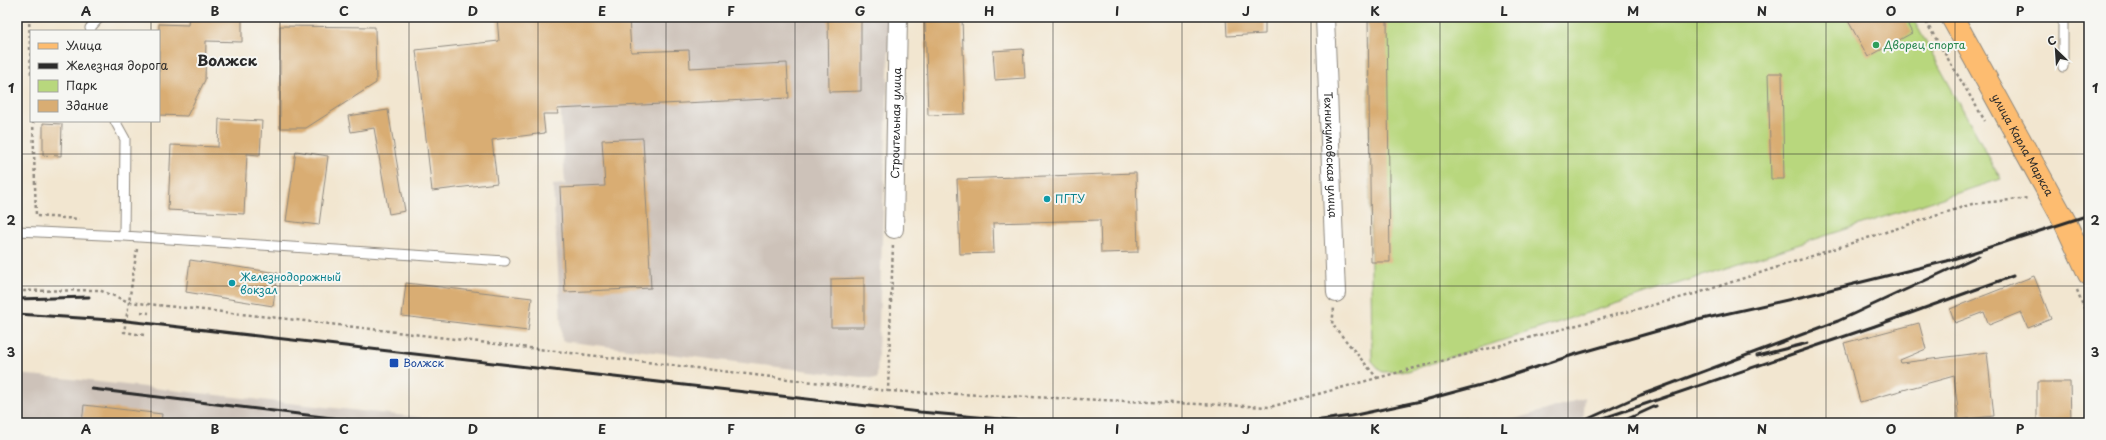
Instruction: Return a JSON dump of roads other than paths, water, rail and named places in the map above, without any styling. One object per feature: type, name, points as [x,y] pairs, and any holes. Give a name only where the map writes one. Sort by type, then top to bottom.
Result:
[{"type":"main road","name":"улица Карла Маркса","points":[[1952,17],[2050,195],[2089,274]]},
{"type":"street","name":"Строительная улица","points":[[894,229],[898,17]]},
{"type":"street","name":"Техникумовская улица","points":[[1325,17],[1336,291]]},
{"type":"lane","points":[[91,30],[90,28],[100,17]]},
{"type":"lane","points":[[2063,17],[2063,67]]},
{"type":"lane","points":[[116,122],[125,139],[124,236]]},
{"type":"lane","points":[[17,231],[124,236],[505,261]]},
{"type":"railway","points":[[1299,423],[1351,416],[1421,401],[1488,383],[1573,355],[1689,322],[1805,296],[1947,261],[2089,215]]},
{"type":"railway","points":[[1579,423],[1641,395],[1838,321],[1978,256]]},
{"type":"railway","points":[[1595,421],[1875,326],[2013,276]]},
{"type":"railway","points":[[17,299],[89,297]]},
{"type":"railway","points":[[17,314],[127,321],[920,412],[1046,423]]},
{"type":"railway","points":[[1757,356],[1808,343]]},
{"type":"railway","points":[[92,389],[373,423]]},
{"type":"railway","points":[[1619,423],[1656,406]]},
{"type":"railway","points":[[1458,423],[1470,419]]},
{"type":"place","name":"Дворец спорта","points":[[1876,45]]},
{"type":"place","name":"ПГТУ","points":[[1047,199]]},
{"type":"place","name":"Железнодорожный вокзал","points":[[232,283]]},
{"type":"place","name":"Волжск","points":[[394,363]]},
{"type":"district","name":"Волжск","points":[[227,61]]}]
